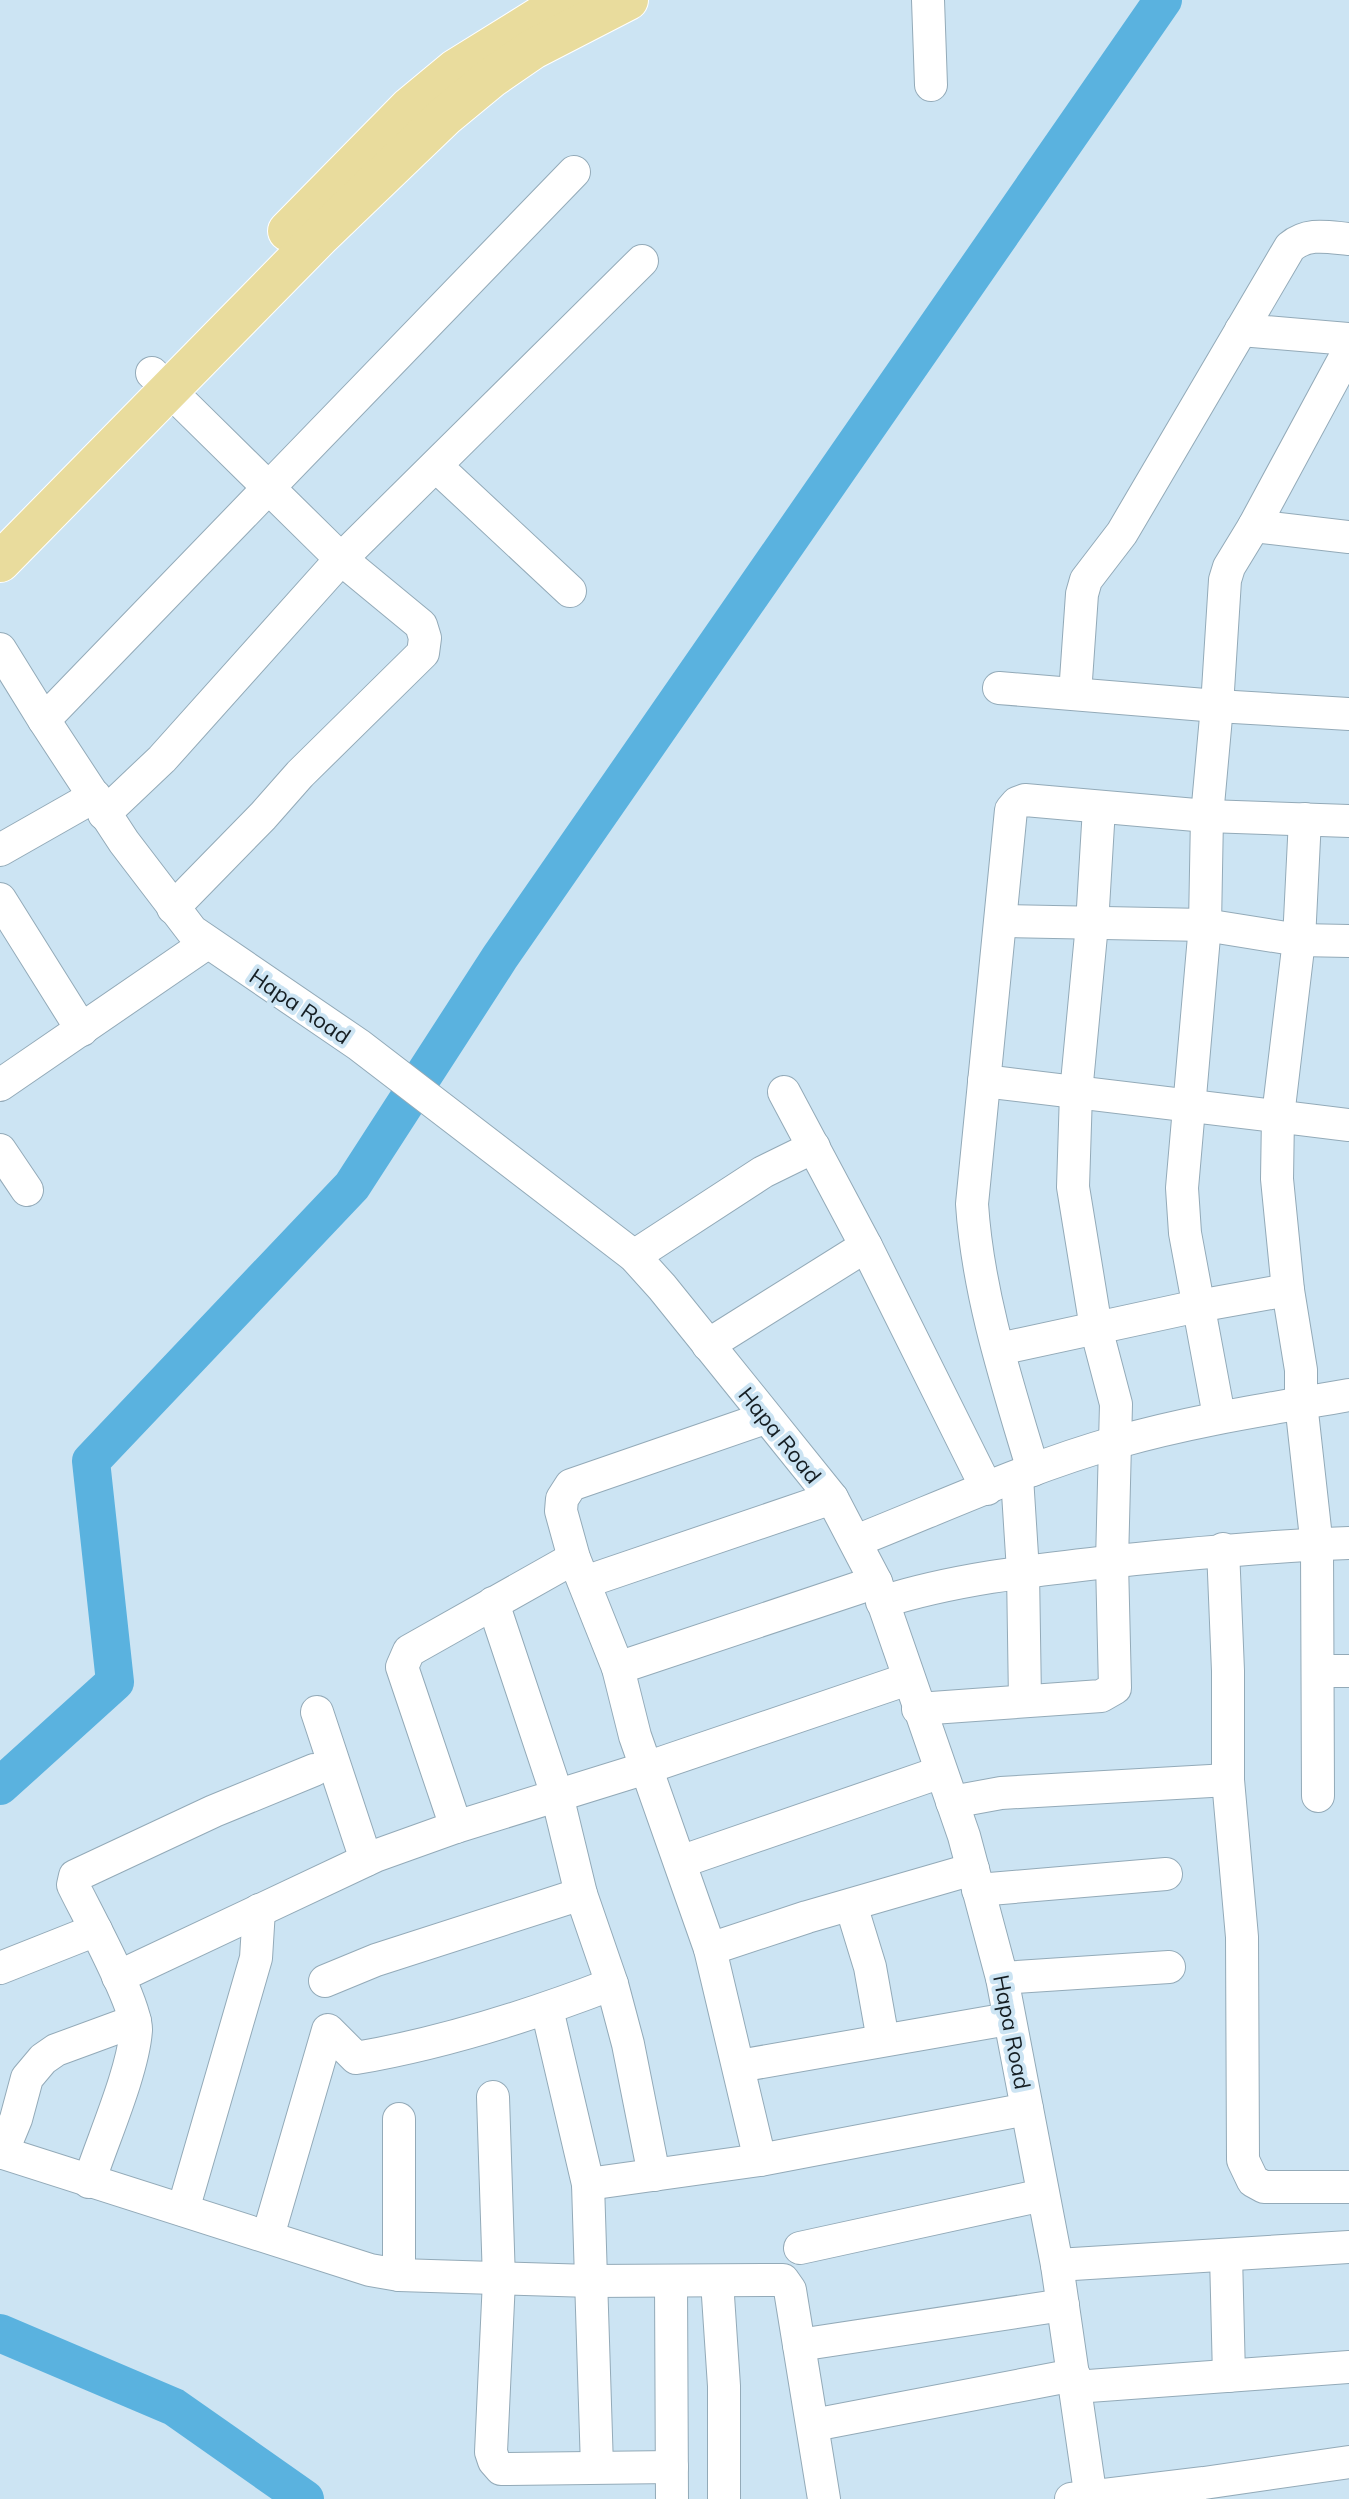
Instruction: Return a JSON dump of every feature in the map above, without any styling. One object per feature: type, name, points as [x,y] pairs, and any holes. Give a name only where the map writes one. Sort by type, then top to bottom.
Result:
[{"type":"main road","points":[[0,562],[409,108],[456,69],[567,0]]},
{"type":"main road","points":[[0,532],[445,116],[533,49],[628,0]]},
{"type":"street","points":[[928,0],[931,85]]},
{"type":"street","points":[[44,720],[574,172]]},
{"type":"street","points":[[1075,694],[1082,594],[1086,580],[1122,533],[1290,247],[1300,239],[1311,236],[1349,239]]},
{"type":"street","points":[[0,850],[100,805],[162,759],[341,559],[642,261]]},
{"type":"street","points":[[1241,330],[1349,339]]},
{"type":"street","points":[[1219,1416],[1185,1233],[1182,1188],[1205,925],[1207,816],[1226,573],[1349,350]]},
{"type":"street","points":[[160,382],[341,559],[421,625],[425,638],[423,653],[300,774],[173,908]]},
{"type":"street","points":[[436,466],[570,591]]},
{"type":"street","points":[[1254,526],[1349,537]]},
{"type":"street","name":"Hapa Road","points":[[0,649],[100,805],[173,908],[207,943],[359,1045],[634,1256],[832,1498],[879,1592],[947,1787],[976,1879],[1002,1978],[1057,2265],[1075,2381],[1084,2498]]},
{"type":"street","points":[[999,688],[1349,714]]},
{"type":"street","points":[[1025,1701],[1025,1474],[999,1349],[982,1290],[972,1204],[1011,810],[1025,800],[1207,816],[1349,821]]},
{"type":"street","points":[[918,1709],[1105,1695],[1115,1688],[1112,1562],[1116,1404],[1096,1328],[1073,1187],[1076,1093],[1099,808]]},
{"type":"street","points":[[1305,819],[1299,940],[1278,1116],[1277,1179],[1334,1671],[1318,1796]]},
{"type":"street","points":[[0,899],[82,1030]]},
{"type":"street","points":[[1001,921],[1205,925],[1299,940],[1349,941]]},
{"type":"street","points":[[0,1085],[207,943]]},
{"type":"street","points":[[984,1081],[1349,1125]]},
{"type":"street","points":[[784,1092],[866,1246],[987,1489]]},
{"type":"street","points":[[634,1256],[763,1172],[814,1147]]},
{"type":"street","points":[[0,1150],[27,1190]]},
{"type":"street","points":[[708,1345],[866,1246]]},
{"type":"street","points":[[999,1349],[1288,1290]]},
{"type":"street","points":[[856,1541],[1025,1474],[1114,1443],[1219,1416],[1349,1395]]},
{"type":"street","points":[[760,2160],[710,1949],[635,1736],[618,1668],[579,1570],[561,1511],[562,1499],[571,1485],[765,1418]]},
{"type":"street","points":[[456,1827],[402,1667],[409,1651],[493,1603],[579,1570],[832,1498]]},
{"type":"street","points":[[618,1668],[879,1592],[916,1591],[1023,1571],[1223,1549],[1349,1543]]},
{"type":"street","points":[[1223,1549],[1228,1780],[1242,1937],[1243,2160],[1253,2181],[1264,2187],[1349,2187]]},
{"type":"street","points":[[493,1603],[557,1795],[581,1894],[612,1984],[628,2044],[654,2175]]},
{"type":"street","points":[[118,1977],[366,1860],[456,1827],[646,1768],[908,1679]]},
{"type":"street","points":[[317,1712],[366,1860]]},
{"type":"street","points":[[89,2182],[129,2064],[135,2021],[118,1977],[73,1885],[77,1874],[314,1770]]},
{"type":"street","points":[[680,1862],[947,1787],[1001,1793],[1228,1780]]},
{"type":"street","points":[[710,1949],[851,1905],[976,1879],[1166,1874]]},
{"type":"street","points":[[325,1981],[376,1960],[581,1894]]},
{"type":"street","points":[[851,1905],[870,1967],[883,2040]]},
{"type":"street","points":[[183,2210],[256,1958],[259,1910]]},
{"type":"street","points":[[0,1968],[96,1930]]},
{"type":"street","points":[[1002,1978],[1169,1967]]},
{"type":"street","points":[[268,2236],[328,2030],[356,2058],[402,2050],[547,2009],[612,1984]]},
{"type":"street","points":[[547,2009],[588,2184],[597,2467]]},
{"type":"street","points":[[739,2066],[1008,2019]]},
{"type":"street","points":[[135,2021],[56,2050],[43,2059],[27,2078],[16,2119],[1,2152],[370,2270],[399,2275],[499,2280],[783,2280],[790,2290],[824,2499]]},
{"type":"street","points":[[493,2097],[499,2280],[491,2452],[494,2461],[501,2469],[672,2467]]},
{"type":"street","points":[[588,2184],[760,2160],[1027,2109]]},
{"type":"street","points":[[399,2119],[399,2275]]},
{"type":"street","points":[[800,2248],[1043,2195]]},
{"type":"street","points":[[1057,2265],[1349,2247]]},
{"type":"street","points":[[1226,2255],[1229,2376]]},
{"type":"street","points":[[671,2281],[672,2499]]},
{"type":"street","points":[[717,2281],[724,2386],[724,2499]]},
{"type":"street","points":[[799,2345],[1063,2305]]},
{"type":"street","points":[[824,2423],[1075,2381],[1229,2376],[1349,2367]]},
{"type":"street","points":[[1084,2498],[1349,2462]]},
{"type":"waterway","points":[[0,1786],[115,1682],[91,1461],[352,1186],[500,957],[1163,0]]},
{"type":"waterway","points":[[0,2333],[174,2407],[305,2499]]}]
